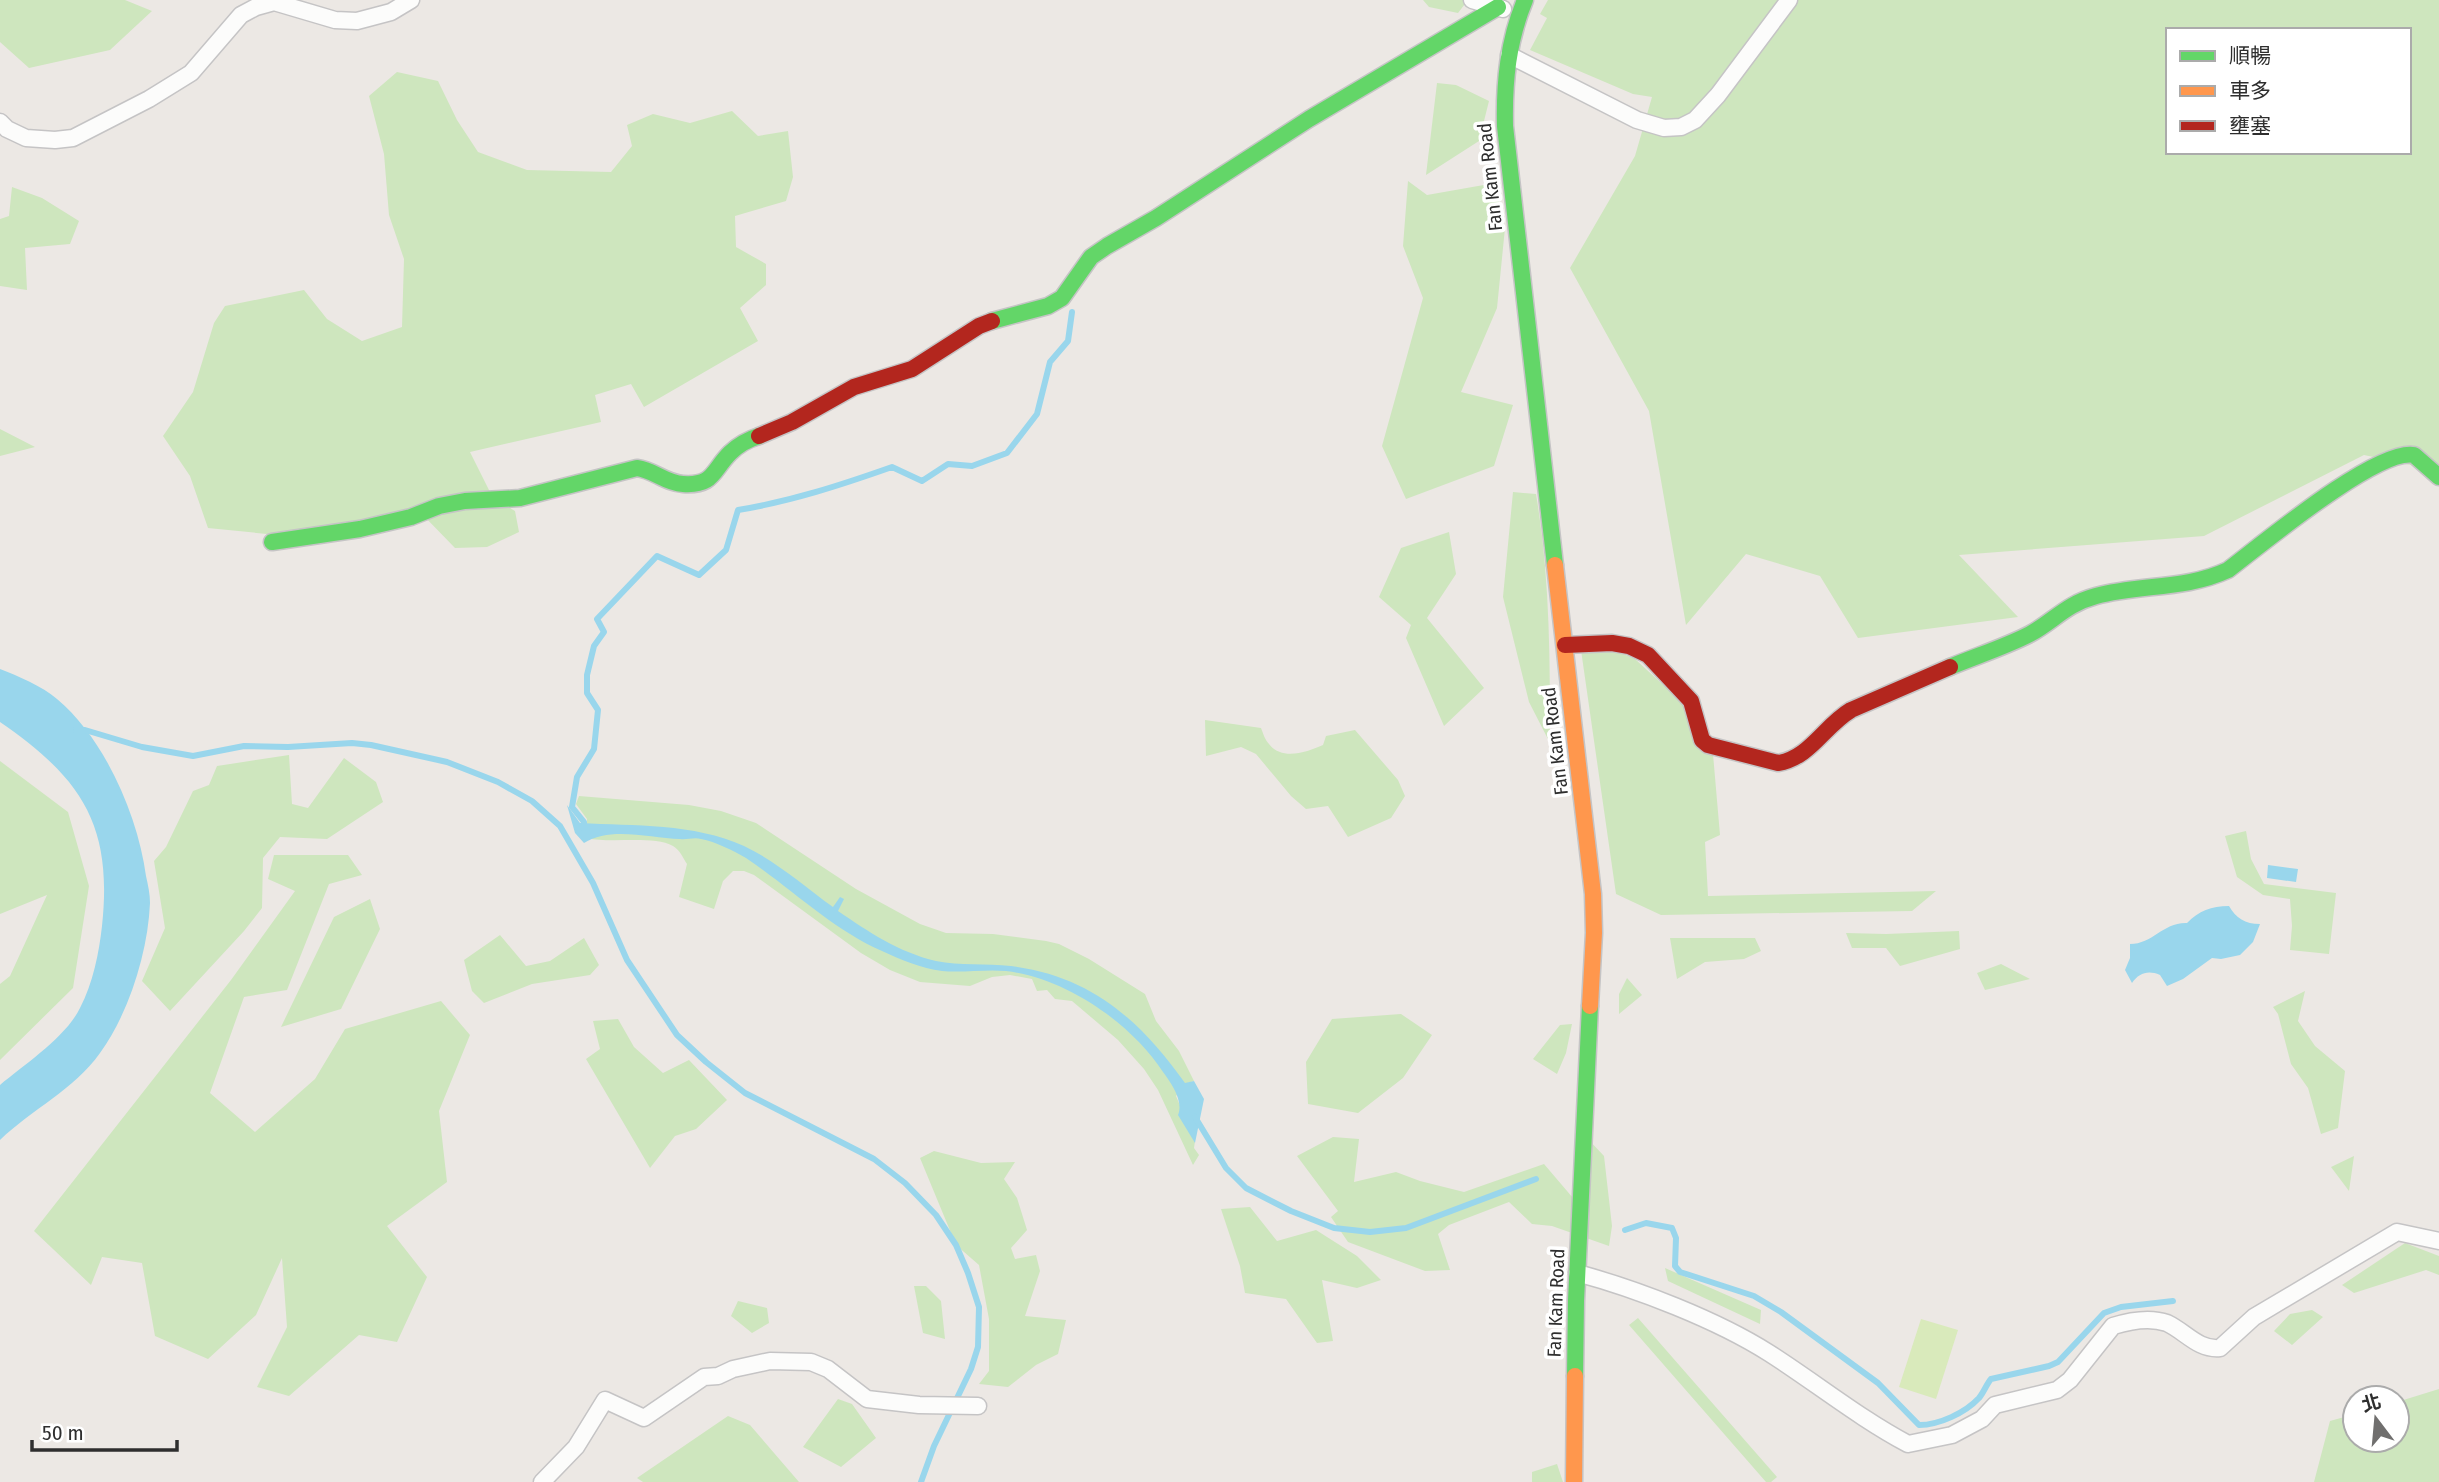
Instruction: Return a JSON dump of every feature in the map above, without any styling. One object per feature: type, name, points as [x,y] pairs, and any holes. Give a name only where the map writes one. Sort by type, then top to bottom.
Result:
[{"type":"street","points":[[0,122],[26,138],[73,138],[149,99],[191,73],[241,15],[256,7],[274,2],[335,20],[357,21],[391,12],[411,0]]},
{"type":"street","points":[[1472,0],[1519,16]]},
{"type":"street","name":"Fan Kam Road","points":[[1525,0],[1508,55],[1504,89],[1506,144],[1588,840],[1594,933],[1577,1273],[1574,1482]]},
{"type":"street","points":[[1508,55],[1646,124],[1664,128],[1681,127],[1695,120],[1718,95],[1788,0]]},
{"type":"street","points":[[272,542],[360,529],[465,501],[520,498],[637,468],[648,470],[666,481],[681,484],[698,484],[709,480],[731,453],[752,438],[792,422],[854,387],[912,369],[979,326],[1002,317],[1048,306],[1062,298],[1091,257],[1107,246],[1156,218],[1309,119],[1498,7]]},
{"type":"street","points":[[1565,645],[1612,643],[1629,646],[1648,655],[1691,701],[1702,740],[1708,745],[1778,763],[1789,762],[1799,758],[1837,719],[1860,705],[2032,633],[2073,604],[2098,596],[2192,584],[2214,578],[2358,475],[2392,456],[2410,454],[2419,458],[2439,477]]},
{"type":"street","points":[[1577,1273],[1616,1284],[1708,1322],[1767,1352],[1908,1444],[1952,1435],[1982,1419],[1995,1405],[2057,1390],[2070,1380],[2113,1326],[2152,1320],[2168,1324],[2207,1349],[2220,1348],[2254,1317],[2397,1232],[2439,1241]]},
{"type":"street","points":[[542,1482],[576,1447],[605,1400],[644,1418],[704,1377],[770,1361],[811,1362],[828,1369],[867,1399],[919,1405],[974,1406]]},
{"type":"green space","points":[[0,0],[125,0],[152,11],[110,50],[29,68],[0,42]]},
{"type":"green space","points":[[1423,0],[1468,0],[1458,13],[1429,7]]},
{"type":"green space","points":[[1548,0],[2439,0],[2439,471],[2364,455],[2204,536],[1959,555],[2018,617],[1858,638],[1820,576],[1746,554],[1686,625],[1649,411],[1570,268],[1635,156],[1652,97],[1633,94],[1530,50],[1547,18],[1540,14]]},
{"type":"green space","points":[[397,72],[438,81],[457,120],[478,152],[527,170],[611,172],[632,146],[627,125],[653,114],[690,123],[732,111],[758,136],[788,131],[793,177],[786,201],[735,216],[736,247],[766,264],[766,285],[740,308],[758,341],[644,407],[631,384],[595,395],[601,422],[470,452],[493,498],[515,511],[519,532],[487,547],[455,548],[421,513],[297,537],[208,528],[190,476],[163,436],[193,392],[214,323],[225,306],[304,290],[327,319],[362,341],[402,327],[404,259],[389,215],[384,154],[369,96]]},
{"type":"green space","points":[[1437,83],[1456,85],[1489,101],[1479,141],[1426,175]]},
{"type":"green space","points":[[1408,181],[1427,195],[1495,183],[1505,228],[1497,308],[1461,392],[1513,405],[1494,466],[1406,499],[1382,446],[1423,298],[1403,246]]},
{"type":"green space","points":[[12,187],[42,198],[79,221],[70,244],[25,248],[27,290],[0,286],[0,219],[9,216]]},
{"type":"green space","points":[[0,429],[35,447],[0,456]]},
{"type":"green space","points":[[1513,492],[1536,494],[1541,525],[1548,618],[1550,743],[1529,702],[1503,597]]},
{"type":"green space","points":[[1449,532],[1456,574],[1427,618],[1484,688],[1444,726],[1406,638],[1411,625],[1379,597],[1401,548]]},
{"type":"green space","points":[[1581,650],[1614,650],[1635,659],[1683,703],[1713,754],[1720,835],[1705,842],[1708,896],[1936,891],[1912,911],[1661,915],[1616,894]]},
{"type":"green space","points":[[1205,720],[1261,728],[1266,741],[1274,749],[1288,754],[1323,745],[1326,736],[1355,730],[1398,780],[1405,796],[1391,818],[1348,837],[1328,806],[1306,809],[1291,796],[1256,754],[1241,747],[1206,756]]},
{"type":"green space","points":[[289,755],[292,804],[308,808],[344,758],[376,782],[383,802],[327,839],[280,837],[263,858],[262,908],[170,1011],[142,981],[165,928],[154,861],[166,847],[193,791],[209,785],[217,766]]},
{"type":"green space","points":[[0,761],[68,812],[89,886],[73,988],[0,1060],[0,984],[10,976],[47,895],[0,914]]},
{"type":"green space","points":[[579,796],[689,805],[721,811],[756,823],[856,889],[920,924],[946,933],[993,934],[1046,941],[1059,944],[1089,959],[1145,994],[1156,1021],[1179,1051],[1194,1081],[1185,1084],[1176,1096],[1195,1141],[1194,1148],[1199,1155],[1193,1165],[1158,1090],[1144,1069],[1118,1040],[1072,1001],[1055,999],[1047,990],[1037,991],[1032,979],[1010,975],[992,977],[970,986],[920,982],[890,970],[861,953],[754,875],[744,871],[733,871],[723,881],[714,909],[679,897],[687,864],[678,850],[654,841],[587,838],[587,819],[576,804]]},
{"type":"green space","points":[[2246,831],[2251,859],[2264,884],[2336,893],[2329,954],[2290,950],[2290,899],[2263,895],[2237,877],[2225,836]]},
{"type":"green space","points":[[274,855],[348,855],[362,875],[329,884],[287,990],[244,997],[210,1093],[255,1132],[315,1079],[345,1029],[441,1001],[470,1035],[439,1111],[447,1182],[387,1226],[427,1277],[397,1342],[359,1335],[289,1396],[257,1387],[287,1327],[282,1258],[256,1315],[208,1359],[155,1336],[142,1263],[102,1257],[91,1285],[34,1231],[231,980],[295,891],[268,879]]},
{"type":"green space","points":[[370,899],[380,929],[341,1009],[281,1027],[334,917]]},
{"type":"green space","points":[[1959,931],[1960,949],[1900,966],[1886,948],[1852,948],[1846,933],[1886,934]]},
{"type":"green space","points":[[500,935],[526,966],[550,961],[584,938],[599,965],[590,975],[532,984],[484,1003],[472,991],[464,960]]},
{"type":"green space","points":[[1670,938],[1755,938],[1761,951],[1744,959],[1705,962],[1677,979]]},
{"type":"green space","points":[[2001,964],[2030,979],[1985,990],[1977,973]]},
{"type":"green space","points":[[1627,978],[1642,995],[1619,1014],[1619,994]]},
{"type":"green space","points":[[2305,991],[2298,1021],[2315,1046],[2345,1071],[2338,1128],[2321,1134],[2308,1088],[2291,1064],[2278,1014],[2273,1007]]},
{"type":"green space","points":[[1401,1014],[1432,1035],[1403,1078],[1358,1113],[1308,1104],[1306,1062],[1332,1019]]},
{"type":"green space","points":[[618,1019],[634,1047],[663,1073],[689,1060],[727,1100],[696,1129],[675,1136],[650,1168],[586,1059],[600,1049],[593,1021]]},
{"type":"green space","points":[[1572,1024],[1566,1053],[1557,1074],[1533,1059],[1560,1025]]},
{"type":"green space","points":[[1333,1137],[1359,1139],[1354,1182],[1396,1172],[1464,1192],[1544,1164],[1573,1198],[1587,1138],[1604,1156],[1612,1226],[1609,1246],[1552,1226],[1532,1224],[1509,1202],[1449,1225],[1438,1234],[1450,1270],[1425,1271],[1348,1242],[1331,1217],[1338,1211],[1297,1156]]},
{"type":"green space","points":[[934,1151],[981,1163],[1015,1162],[1004,1179],[1017,1198],[1027,1230],[1011,1248],[1015,1259],[1036,1255],[1040,1271],[1025,1316],[1066,1320],[1058,1354],[1036,1365],[1008,1387],[979,1384],[989,1371],[989,1319],[979,1265],[956,1245],[920,1158]]},
{"type":"green space","points":[[2354,1156],[2349,1191],[2331,1167]]},
{"type":"green space","points":[[1250,1207],[1277,1241],[1316,1230],[1357,1256],[1381,1280],[1357,1288],[1322,1280],[1333,1341],[1317,1343],[1286,1299],[1245,1293],[1240,1266],[1221,1209]]},
{"type":"green space","points":[[2405,1243],[2439,1256],[2439,1275],[2426,1270],[2354,1293],[2342,1285]]},
{"type":"green space","points":[[1665,1268],[1761,1310],[1760,1324],[1668,1281]]},
{"type":"green space","points":[[914,1286],[926,1286],[941,1301],[945,1339],[923,1333]]},
{"type":"green space","points":[[738,1301],[767,1308],[769,1323],[752,1333],[731,1316]]},
{"type":"green space","points":[[2312,1310],[2323,1317],[2292,1345],[2274,1331],[2290,1314]]},
{"type":"green space","points":[[1638,1318],[1777,1477],[1766,1482],[1629,1325]]},
{"type":"green space","points":[[1921,1319],[1958,1330],[1936,1399],[1899,1387]]},
{"type":"green space","points":[[2439,1389],[2439,1482],[2314,1482],[2330,1421],[2341,1418],[2341,1454],[2411,1454],[2411,1398]]},
{"type":"green space","points":[[838,1399],[852,1404],[876,1438],[841,1467],[803,1447]]},
{"type":"green space","points":[[728,1416],[750,1425],[799,1482],[643,1482],[637,1478]]},
{"type":"green space","points":[[1557,1464],[1563,1482],[1532,1482],[1532,1472]]},
{"type":"water","points":[[0,669],[51,694],[90,735],[127,804],[142,853],[150,903],[145,941],[135,981],[120,1020],[100,1053],[78,1078],[0,1140],[0,1085],[55,1040],[74,1019],[85,998],[99,947],[104,890],[102,859],[96,831],[86,807],[71,784],[52,763],[0,722]]},
{"type":"water","points":[[567,805],[580,823],[684,829],[744,846],[779,866],[833,907],[840,897],[844,899],[838,911],[884,940],[922,957],[945,963],[1011,966],[1040,971],[1089,991],[1131,1021],[1168,1060],[1185,1083],[1194,1081],[1204,1099],[1195,1143],[1178,1115],[1176,1092],[1150,1054],[1115,1020],[1074,993],[1029,975],[1006,971],[942,971],[896,958],[829,920],[746,858],[707,840],[618,834],[594,838],[584,843],[575,833]]},
{"type":"water","points":[[2268,865],[2298,869],[2296,882],[2267,878]]},
{"type":"water","points":[[2229,906],[2242,920],[2260,924],[2253,942],[2240,955],[2212,958],[2183,979],[2167,986],[2160,975],[2152,973],[2141,975],[2132,983],[2125,970],[2130,958],[2130,944],[2145,941],[2171,926],[2187,923],[2206,910]]},
{"type":"waterway","points":[[584,828],[584,822],[572,807],[577,777],[594,749],[598,710],[587,693],[587,675],[594,646],[604,632],[597,619],[657,556],[699,575],[726,550],[738,510],[816,492],[892,467],[922,481],[948,464],[972,466],[1007,453],[1037,414],[1050,362],[1068,341],[1072,312]]},
{"type":"waterway","points":[[76,730],[85,730],[142,747],[193,756],[244,746],[288,747],[352,743],[371,745],[447,762],[498,782],[532,801],[560,826],[593,883],[627,960],[677,1035],[745,1093],[874,1159],[905,1183],[936,1215],[956,1245],[979,1307],[978,1347],[971,1369],[934,1446],[921,1482]]},
{"type":"waterway","points":[[1195,1117],[1226,1168],[1246,1188],[1291,1211],[1334,1228],[1370,1232],[1406,1228],[1536,1179]]},
{"type":"waterway","points":[[1625,1230],[1646,1223],[1672,1228],[1676,1238],[1675,1266],[1680,1272],[1754,1296],[1781,1312],[1878,1383],[1919,1425],[1943,1420],[1967,1409],[1979,1398],[1991,1379],[2058,1362],[2104,1313],[2121,1307],[2173,1301]]},
{"type":"traffic: fast","points":[[1525,0],[1508,62],[1505,126],[1555,565]]},
{"type":"traffic: fast","points":[[992,321],[1048,306],[1062,298],[1091,257],[1107,246],[1156,218],[1309,119],[1498,7]]},
{"type":"traffic: fast","points":[[272,542],[360,529],[465,501],[520,498],[637,468],[677,483],[701,483],[711,476],[733,450],[759,436]]},
{"type":"traffic: fast","points":[[1950,667],[2030,634],[2086,599],[2113,592],[2195,581],[2228,570],[2320,500],[2374,466],[2397,457],[2414,455],[2439,477]]},
{"type":"traffic: fast","points":[[1575,1376],[1590,1006]]},
{"type":"traffic: slow","points":[[1555,565],[1593,894],[1590,1006]]},
{"type":"traffic: slow","points":[[1574,1482],[1575,1376]]},
{"type":"traffic: jam","points":[[759,436],[792,422],[854,387],[912,369],[979,326],[992,321]]},
{"type":"traffic: jam","points":[[1565,645],[1612,643],[1629,646],[1648,655],[1691,701],[1702,740],[1708,745],[1778,763],[1799,755],[1851,710],[1950,667]]}]
